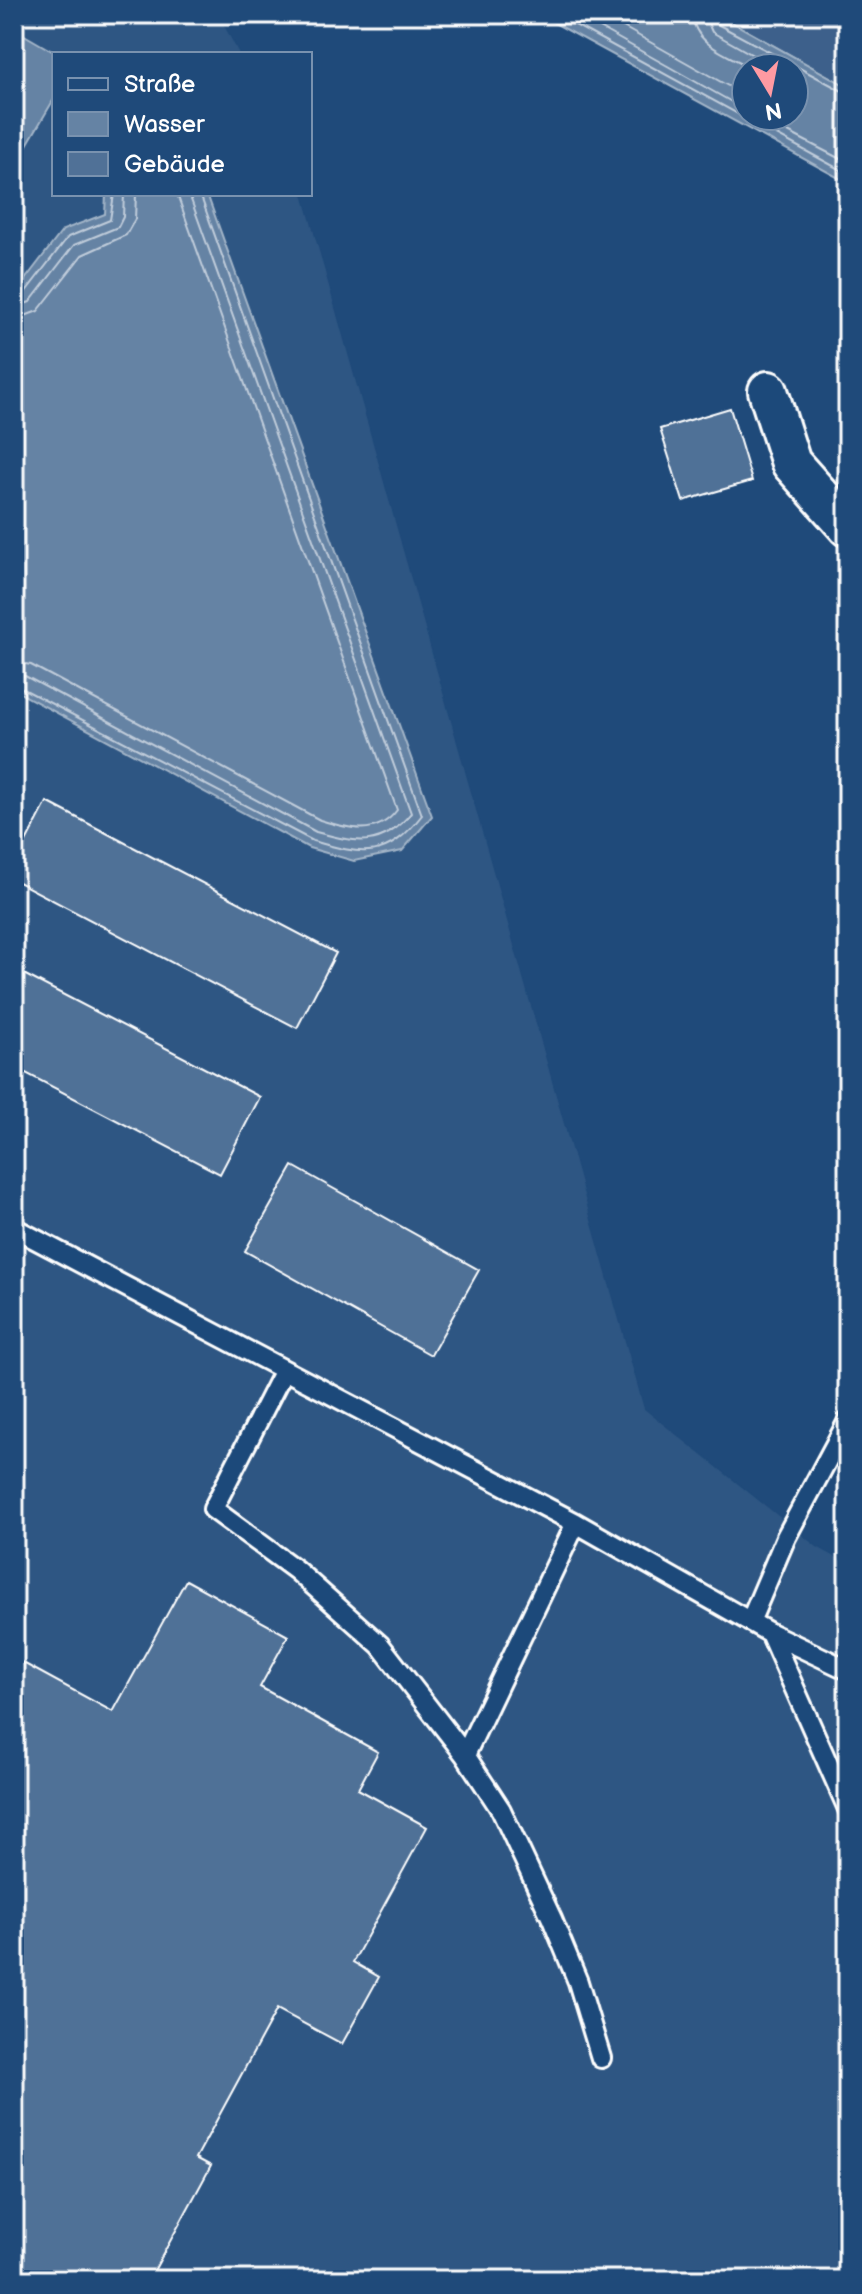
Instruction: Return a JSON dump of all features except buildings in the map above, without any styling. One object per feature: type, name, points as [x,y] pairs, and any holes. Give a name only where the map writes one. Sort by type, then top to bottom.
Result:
[{"type":"street","points":[[768,391],[791,463],[848,527]]},
{"type":"lane","points":[[14,1228],[576,1523],[770,1633],[848,1670]]},
{"type":"lane","points":[[284,1370],[213,1509],[296,1570],[380,1645],[465,1755],[501,1810],[552,1919],[578,1982],[601,2058]]},
{"type":"lane","points":[[750,1622],[786,1537],[848,1421]]},
{"type":"lane","points":[[465,1755],[576,1523]]},
{"type":"lane","points":[[770,1633],[848,1809]]},
{"type":"shaded area","points":[[14,14],[218,14],[238,52],[52,52],[52,196],[304,196],[644,1409],[817,1547],[848,1564],[848,2280],[14,2280]]},
{"type":"shaded area","points":[[717,14],[848,14],[848,87],[810,66],[810,52],[785,52]]},
{"type":"water","points":[[538,14],[717,14],[785,52],[730,52],[730,119]]},
{"type":"water","points":[[14,29],[54,52],[52,102],[14,167]]},
{"type":"water","points":[[810,66],[848,87],[848,183],[754,132],[810,132]]},
{"type":"water","points":[[106,196],[208,196],[432,816],[402,851],[354,861],[309,848],[14,690],[14,294],[63,230],[105,214]]}]
